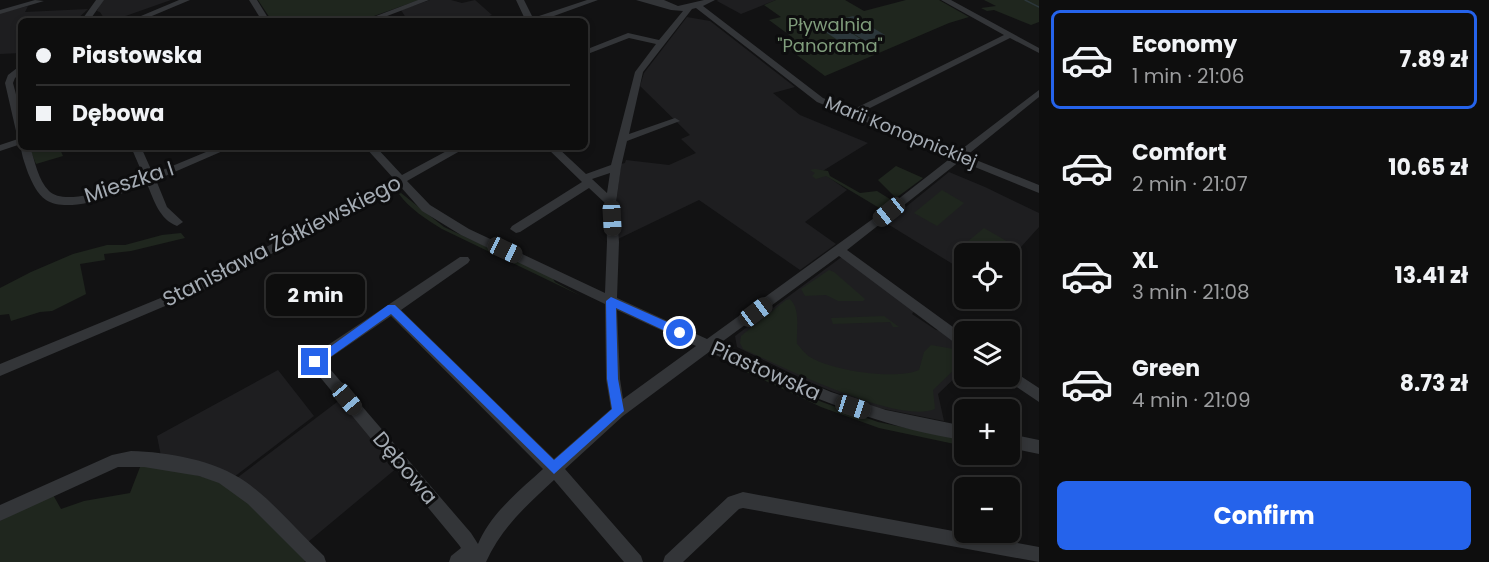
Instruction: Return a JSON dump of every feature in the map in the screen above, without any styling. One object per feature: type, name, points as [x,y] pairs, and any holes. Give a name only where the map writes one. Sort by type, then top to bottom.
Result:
[{"type":"street","points":[[87,18],[100,0]]},
{"type":"street","points":[[141,18],[186,0]]},
{"type":"street","points":[[253,0],[264,18]]},
{"type":"street","points":[[375,18],[425,0]]},
{"type":"street","points":[[520,0],[529,18]]},
{"type":"street","points":[[536,18],[594,0]]},
{"type":"street","points":[[642,0],[649,0]]},
{"type":"street","points":[[642,0],[662,2],[676,9],[681,18]]},
{"type":"street","points":[[676,9],[711,0]]},
{"type":"street","points":[[945,0],[1039,51]]},
{"type":"street","points":[[0,12],[40,1]]},
{"type":"street","points":[[618,411],[613,379],[611,301],[613,242],[611,203],[616,166],[639,72],[660,43],[694,4]]},
{"type":"street","name":"Marii Konopnickiej","points":[[694,4],[815,96],[1039,189]]},
{"type":"street","points":[[588,52],[628,35],[660,43]]},
{"type":"street","points":[[852,113],[1010,35]]},
{"type":"street","points":[[18,70],[11,76],[9,83],[18,119]]},
{"type":"street","points":[[457,562],[475,554],[504,516],[618,411],[787,289],[962,156],[1039,93]]},
{"type":"street","points":[[622,139],[675,121]]},
{"type":"street","points":[[0,148],[18,142]]},
{"type":"street","name":"Mieszka I","points":[[26,150],[39,185],[47,195],[57,200],[100,196],[219,150]]},
{"type":"street","points":[[137,150],[163,209],[177,222]]},
{"type":"street","name":"Piastowska","points":[[373,150],[426,208],[450,224],[710,346],[853,407],[898,420],[954,431]]},
{"type":"street","name":"Stanisława Żółkiewskiego","points":[[0,370],[206,284],[457,150]]},
{"type":"street","points":[[554,150],[611,203]]},
{"type":"street","points":[[516,229],[586,180],[616,166]]},
{"type":"street","points":[[838,250],[954,335]]},
{"type":"street","name":"Dębowa","points":[[464,260],[315,362],[465,539],[475,554]]},
{"type":"street","points":[[391,308],[554,468],[635,562]]},
{"type":"street","points":[[1020,382],[1039,396]]},
{"type":"street","points":[[1020,443],[1039,447]]},
{"type":"street","points":[[0,513],[117,460],[132,458],[209,471],[248,494],[318,562]]},
{"type":"street","points":[[671,562],[734,503],[743,500],[754,500],[1039,555]]},
{"type":"street","points":[[0,519],[17,507]]},
{"type":"shaded area","points":[[102,0],[171,0],[120,18],[104,18],[97,11]]},
{"type":"shaded area","points":[[430,0],[451,0],[462,3],[475,0],[492,15],[484,18],[406,18],[401,10]]},
{"type":"shaded area","points":[[718,0],[776,0],[741,14],[717,1]]},
{"type":"shaded area","points":[[28,6],[25,12],[88,9],[78,18],[18,18],[18,53],[0,54],[0,13]]},
{"type":"shaded area","points":[[853,16],[885,35],[865,41],[834,21]]},
{"type":"shaded area","points":[[687,17],[710,21],[795,87],[773,93],[800,115],[868,143],[821,172],[847,190],[805,222],[836,244],[800,270],[699,200],[618,239],[616,204],[621,164],[626,160],[669,165],[696,153],[681,139],[690,135],[640,86],[644,73]]},
{"type":"shaded area","points":[[832,21],[864,41],[847,46],[816,26]]},
{"type":"shaded area","points":[[949,172],[1039,213],[1039,227],[1020,248],[1020,243],[954,243],[954,265],[886,223]]},
{"type":"shaded area","points":[[843,256],[915,310],[912,314],[936,330],[944,331],[954,340],[954,379],[938,394],[944,421],[856,401],[807,381],[737,347],[735,336]]},
{"type":"shaded area","points":[[278,370],[314,416],[234,477],[161,456],[157,436]]},
{"type":"shaded area","points":[[341,399],[398,467],[308,542],[237,478]]},
{"type":"green space","points":[[258,0],[419,0],[368,18],[270,18]]},
{"type":"green space","name":"Pływalnia \"Panorama\"","points":[[776,0],[845,0],[864,11],[906,0],[939,0],[969,17],[949,23],[825,76],[778,41],[782,40],[781,38],[792,37],[769,20],[781,17],[764,5]]},
{"type":"green space","points":[[984,0],[1039,0],[1039,22],[1031,25],[994,10],[987,11],[981,8],[996,6]]},
{"type":"green space","points":[[30,150],[60,150],[63,156],[36,164]]},
{"type":"green space","points":[[896,166],[923,178],[896,198],[878,180]]},
{"type":"green space","points":[[810,170],[828,171],[830,176],[860,193],[877,191],[893,201],[881,209],[826,176],[816,179],[812,176],[815,173]]},
{"type":"green space","points":[[942,190],[964,203],[937,226],[914,213]]},
{"type":"green space","points":[[401,193],[444,227],[552,277],[555,282],[581,296],[442,229],[413,209],[399,194]]},
{"type":"green space","points":[[984,228],[1010,243],[966,243]]},
{"type":"green space","points":[[181,233],[185,238],[131,251],[104,254],[105,260],[80,264],[86,294],[52,311],[40,312],[11,321],[9,314],[0,315],[0,288],[31,272],[73,254],[107,245],[125,245],[162,235]]},
{"type":"green space","points":[[829,270],[865,299],[863,301],[838,301],[826,295],[805,296],[801,289]]},
{"type":"green space","points":[[790,299],[796,309],[797,344],[810,357],[833,366],[880,374],[909,373],[919,370],[924,352],[931,345],[954,349],[954,370],[933,390],[935,409],[918,412],[868,402],[811,380],[743,349],[740,343],[741,336]]},
{"type":"green space","points":[[884,316],[899,327],[893,327],[890,322],[833,324],[831,318]]},
{"type":"green space","points":[[745,367],[822,402],[878,422],[954,438],[954,444],[879,428],[821,407],[738,368]]},
{"type":"green space","points":[[142,462],[158,464],[227,484],[310,559],[304,562],[0,562],[0,521],[52,493],[61,509],[84,501],[130,493]]},
{"type":"waterway","points":[[1025,0],[1039,7]]},
{"type":"route","points":[[315,362],[391,308],[554,468],[618,411],[613,379],[611,301],[680,333]]}]
